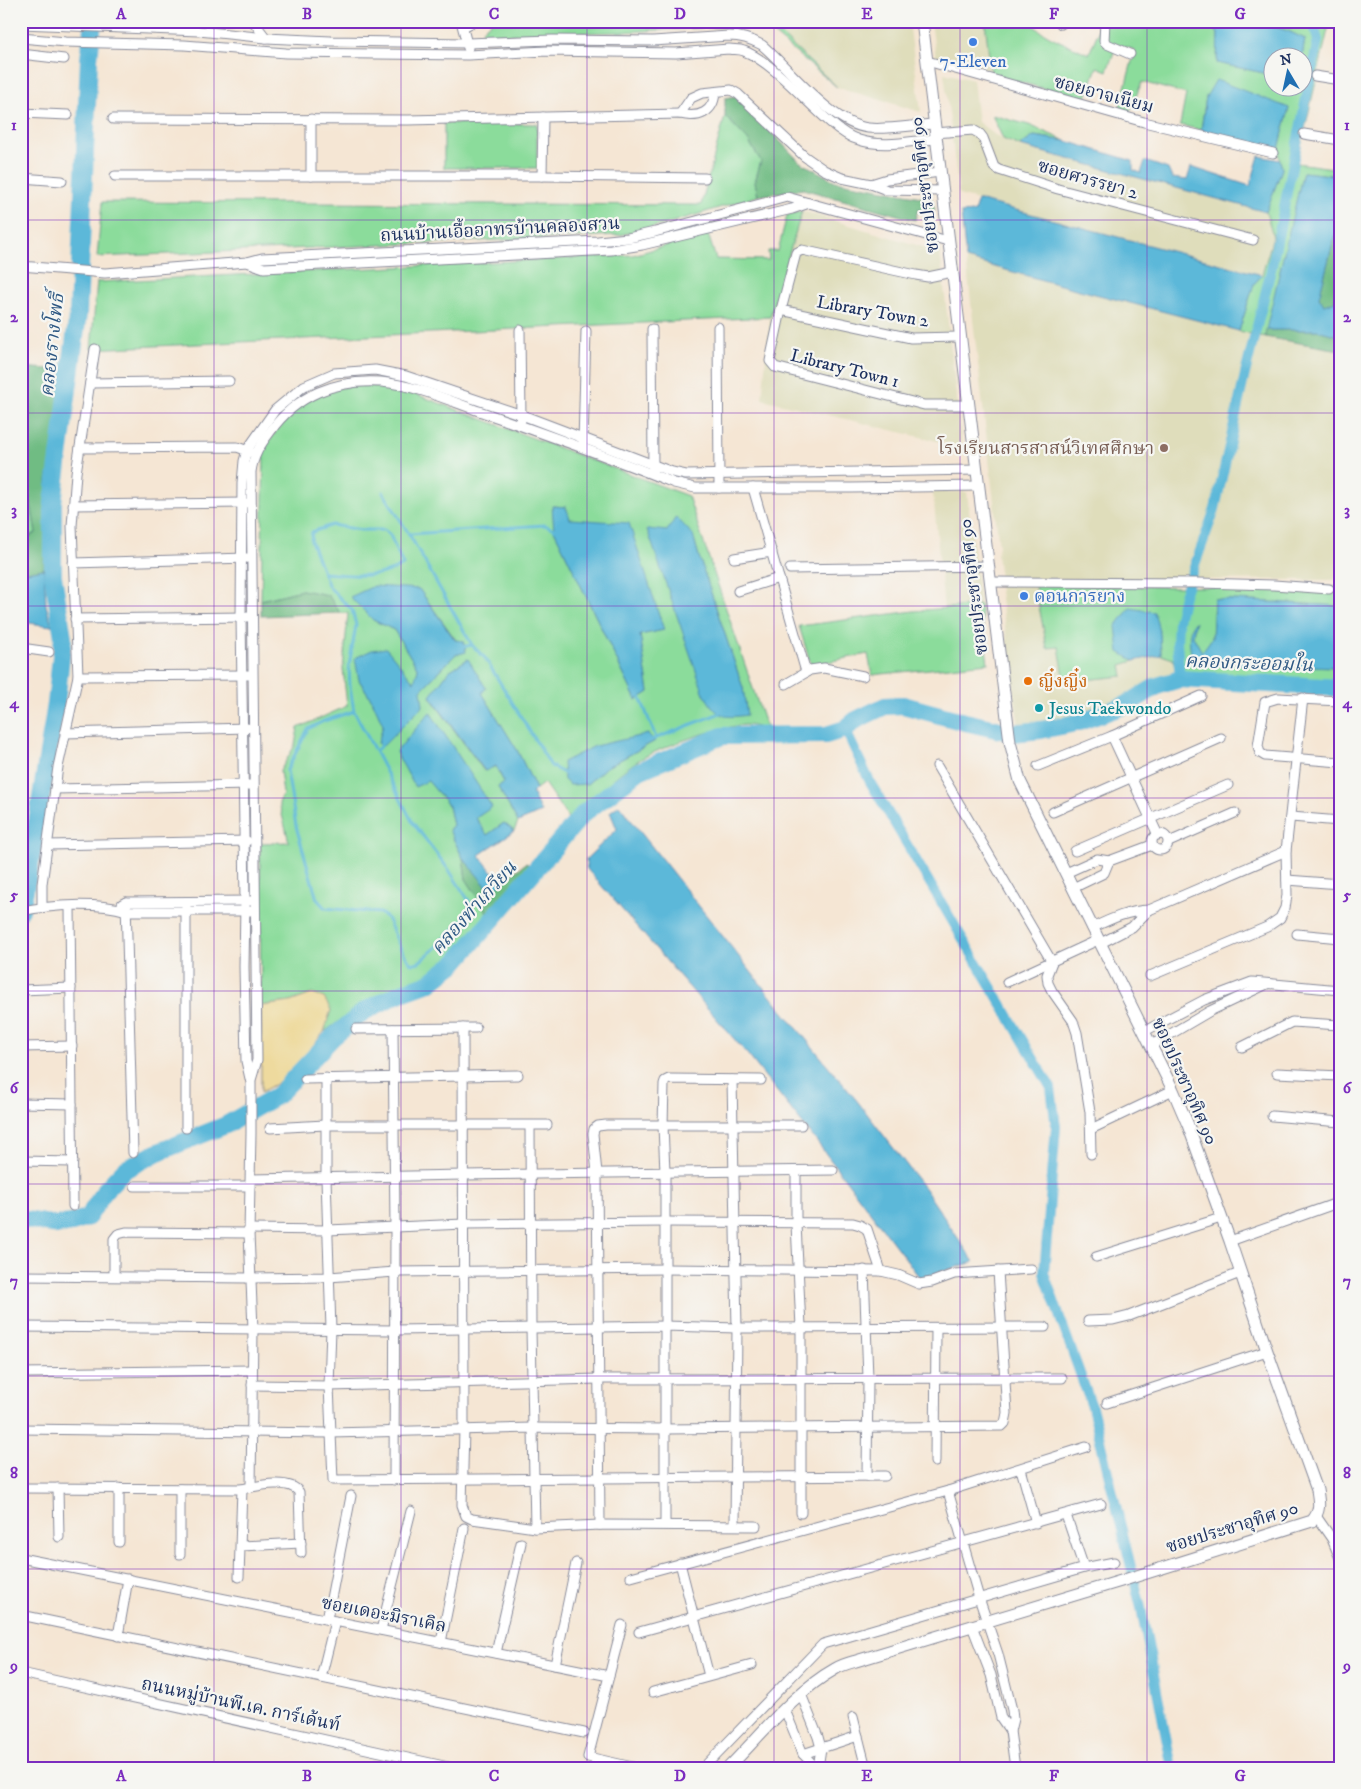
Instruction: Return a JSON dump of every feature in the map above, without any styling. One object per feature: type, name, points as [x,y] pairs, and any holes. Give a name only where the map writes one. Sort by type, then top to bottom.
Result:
[{"type":"street","points":[[253,21],[266,38]]},
{"type":"street","points":[[468,55],[462,24],[475,21]]},
{"type":"street","name":"ซอยประชาอุทิศ 90","points":[[728,1768],[801,1694],[837,1668],[1312,1521],[1319,1508],[1316,1490],[1188,1126],[1152,1045],[1023,789],[1010,742],[959,337],[922,21]]},
{"type":"street","points":[[1105,21],[1104,41],[1130,54]]},
{"type":"street","points":[[21,24],[130,27],[199,31],[266,38],[331,41],[467,43],[552,40],[653,41],[729,36],[751,39],[762,45],[822,103],[852,123],[866,128],[935,132]]},
{"type":"street","points":[[21,38],[66,42],[184,45],[286,53],[468,55],[546,51],[649,54],[728,49],[742,50],[772,70],[833,124],[848,135],[859,140],[891,143],[935,132]]},
{"type":"street","points":[[690,38],[690,52]]},
{"type":"street","points":[[21,54],[64,59]]},
{"type":"street","name":"ซอยอาจเนียม","points":[[927,61],[1144,122],[1273,154]]},
{"type":"street","points":[[1315,76],[1340,80]]},
{"type":"street","points":[[680,114],[691,98],[702,93],[730,90],[738,94],[804,156],[824,170],[842,178],[871,184],[887,190],[942,191]]},
{"type":"street","points":[[113,119],[543,117],[680,114],[698,116],[711,107],[715,92]]},
{"type":"street","points":[[21,113],[68,116]]},
{"type":"street","points":[[542,176],[543,117]]},
{"type":"street","points":[[311,119],[311,176]]},
{"type":"street","name":"ซอยศวรรยา 2","points":[[935,132],[973,130],[980,134],[994,166],[999,170],[1058,189],[1253,240]]},
{"type":"street","points":[[1304,134],[1340,140]]},
{"type":"street","points":[[871,184],[887,179],[940,172]]},
{"type":"street","points":[[115,176],[705,178]]},
{"type":"street","points":[[21,178],[62,181]]},
{"type":"street","name":"ถนนบ้านเอื้ออาทรบ้านคลองสวน","points":[[21,266],[105,273],[247,262],[262,258],[428,249],[642,245],[792,209],[809,203],[948,241]]},
{"type":"street","name":"ถนนบ้านเอื้ออาทรบ้านคลองสวน","points":[[247,262],[264,268],[428,259],[598,246]]},
{"type":"street","points":[[428,249],[428,259]]},
{"type":"street","name":"Library Town 1","points":[[952,272],[928,277],[800,251],[796,253],[770,361],[775,368],[924,405],[968,405]]},
{"type":"street","name":"Library Town 2","points":[[781,310],[911,338],[959,337]]},
{"type":"street","points":[[718,326],[719,488]]},
{"type":"street","points":[[652,329],[653,475]]},
{"type":"street","points":[[520,330],[522,415],[520,425]]},
{"type":"street","points":[[582,448],[584,438],[586,331]]},
{"type":"street","points":[[39,908],[55,789],[78,676],[73,563],[73,505],[95,349]]},
{"type":"street","points":[[251,452],[274,410],[293,393],[324,376],[345,372],[375,370],[406,376],[522,415],[672,472],[686,475],[977,470]]},
{"type":"street","points":[[90,383],[229,380]]},
{"type":"street","points":[[251,1083],[257,1060],[254,728],[252,558],[246,503],[244,460],[282,416],[296,404],[322,389],[351,383],[380,382],[406,386],[520,425],[684,486],[695,488],[978,486]]},
{"type":"street","points":[[274,410],[282,416]]},
{"type":"street","points":[[80,448],[237,447],[251,452]]},
{"type":"street","points":[[852,488],[853,473]]},
{"type":"street","points":[[753,488],[806,672]]},
{"type":"street","points":[[73,505],[246,503]]},
{"type":"street","points":[[239,1577],[253,1432],[253,1329],[250,1231],[251,1083],[246,1061],[245,1037],[244,728],[241,617],[242,558],[246,503]]},
{"type":"street","points":[[734,558],[772,552]]},
{"type":"street","points":[[73,563],[252,558]]},
{"type":"street","points":[[790,569],[988,566]]},
{"type":"street","points":[[738,591],[779,578]]},
{"type":"street","points":[[990,582],[1199,583],[1329,589]]},
{"type":"street","points":[[75,619],[252,617]]},
{"type":"street","points":[[21,648],[49,652]]},
{"type":"street","points":[[786,684],[806,672],[824,668],[863,676]]},
{"type":"street","points":[[78,676],[253,675]]},
{"type":"street","points":[[1038,766],[1112,736],[1201,696]]},
{"type":"street","points":[[1340,701],[1303,698],[1270,699],[1263,706],[1258,746],[1262,755],[1340,762]]},
{"type":"street","points":[[1150,976],[1267,927],[1280,918],[1285,908],[1287,895],[1286,851],[1303,698]]},
{"type":"street","points":[[65,733],[254,728]]},
{"type":"street","points":[[1112,736],[1158,835]]},
{"type":"street","points":[[1053,812],[1220,738]]},
{"type":"street","points":[[937,766],[1052,962],[1048,982],[1073,1021],[1090,1112],[1092,1154]]},
{"type":"street","points":[[55,789],[254,785]]},
{"type":"street","points":[[1075,851],[1228,785]]},
{"type":"street","points":[[1152,845],[1155,849],[1161,851],[1166,849],[1169,842],[1235,813]]},
{"type":"street","points":[[1291,817],[1340,821]]},
{"type":"street","points":[[1152,845],[1152,840],[1158,835],[1165,836],[1169,842]]},
{"type":"street","points":[[48,845],[244,842],[255,840]]},
{"type":"street","points":[[1066,873],[1097,859],[1109,862],[1152,845]]},
{"type":"street","points":[[1092,928],[1132,911],[1149,910],[1286,851]]},
{"type":"street","points":[[1073,888],[1104,872],[1109,862]]},
{"type":"street","points":[[1287,880],[1340,884]]},
{"type":"street","points":[[21,912],[39,908],[70,906],[255,906]]},
{"type":"street","points":[[70,906],[73,1206]]},
{"type":"street","points":[[186,906],[186,1128]]},
{"type":"street","points":[[127,907],[133,1153]]},
{"type":"street","points":[[1007,982],[1132,927],[1149,910]]},
{"type":"street","points":[[1296,934],[1340,938]]},
{"type":"street","points":[[244,967],[255,967]]},
{"type":"street","points":[[1145,1031],[1204,1000],[1252,982],[1340,990]]},
{"type":"street","points":[[1152,1045],[1210,1012],[1267,984]]},
{"type":"street","points":[[21,990],[71,988]]},
{"type":"street","points":[[1204,1000],[1210,1012]]},
{"type":"street","points":[[1242,1046],[1292,1022],[1340,1025]]},
{"type":"street","points":[[463,1028],[464,1480],[462,1505],[466,1516],[472,1519],[535,1528],[665,1524],[756,1526]]},
{"type":"street","points":[[356,1029],[476,1028]]},
{"type":"street","points":[[393,1029],[396,1431],[394,1480]]},
{"type":"street","points":[[245,1037],[256,1036]]},
{"type":"street","points":[[21,1046],[72,1046]]},
{"type":"street","points":[[1277,1073],[1340,1076]]},
{"type":"street","points":[[305,1079],[518,1075]]},
{"type":"street","points":[[326,1078],[326,1178],[331,1329],[329,1386],[334,1480],[885,1476]]},
{"type":"street","points":[[665,1524],[665,1172],[663,1126],[665,1081],[669,1079],[761,1080]]},
{"type":"street","points":[[732,1080],[737,1328],[735,1525]]},
{"type":"street","points":[[1091,1129],[1173,1090]]},
{"type":"street","points":[[21,1103],[72,1104]]},
{"type":"street","points":[[1272,1116],[1340,1122]]},
{"type":"street","points":[[270,1128],[326,1125],[547,1125]]},
{"type":"street","points":[[600,1525],[598,1223],[594,1129],[598,1126],[606,1125],[801,1125]]},
{"type":"street","points":[[530,1126],[532,1428],[535,1528]]},
{"type":"street","points":[[21,1161],[73,1162]]},
{"type":"street","points":[[135,1186],[251,1183],[326,1178],[833,1170]]},
{"type":"street","points":[[796,1171],[796,1224],[801,1327],[801,1513]]},
{"type":"street","points":[[1230,1241],[1340,1202]]},
{"type":"street","points":[[1096,1258],[1221,1218]]},
{"type":"street","points":[[114,1276],[114,1239],[118,1234],[126,1232],[328,1230],[464,1224],[665,1222],[853,1223],[867,1229],[881,1271]]},
{"type":"street","points":[[21,1276],[251,1278],[330,1277],[395,1272],[531,1270],[864,1270],[898,1275],[919,1284],[932,1282],[954,1274],[1031,1270]]},
{"type":"street","points":[[864,1270],[868,1378],[867,1476]]},
{"type":"street","points":[[21,1429],[331,1433],[532,1428],[936,1428],[1002,1426],[1005,1423],[1006,1413],[998,1271]]},
{"type":"street","points":[[1088,1321],[1113,1320],[1129,1316],[1240,1273]]},
{"type":"street","points":[[21,1327],[395,1330],[665,1326],[737,1328],[1045,1327]]},
{"type":"street","points":[[935,1462],[936,1328]]},
{"type":"street","points":[[1108,1403],[1267,1351]]},
{"type":"street","points":[[21,1373],[252,1370]]},
{"type":"street","points":[[252,1385],[395,1385],[599,1379],[1062,1378]]},
{"type":"street","points":[[631,1577],[948,1491],[1086,1447]]},
{"type":"street","points":[[1021,1469],[1036,1523]]},
{"type":"street","points":[[21,1488],[247,1488],[279,1484],[289,1485],[297,1489],[299,1492],[301,1548],[241,1546]]},
{"type":"street","points":[[58,1488],[60,1537]]},
{"type":"street","points":[[119,1488],[119,1542]]},
{"type":"street","points":[[180,1489],[180,1554]]},
{"type":"street","points":[[948,1491],[979,1598],[998,1654],[1012,1710],[1013,1719],[1010,1731],[1015,1768]]},
{"type":"street","points":[[321,1678],[351,1496]]},
{"type":"street","points":[[639,1632],[1101,1504]]},
{"type":"street","points":[[381,1630],[411,1511]]},
{"type":"street","points":[[1066,1515],[1084,1568]]},
{"type":"street","points":[[1316,1516],[1336,1537],[1340,1558]]},
{"type":"street","points":[[441,1642],[464,1528]]},
{"type":"street","points":[[496,1653],[521,1543]]},
{"type":"street","name":"ซอยเดอะมิราเคิล","points":[[21,1558],[609,1676]]},
{"type":"street","points":[[703,1768],[823,1644],[1084,1568],[1114,1562]]},
{"type":"street","points":[[555,1665],[576,1563]]},
{"type":"street","points":[[680,1563],[709,1676]]},
{"type":"street","points":[[118,1636],[128,1579]]},
{"type":"street","points":[[21,1615],[584,1733]]},
{"type":"street","points":[[622,1625],[588,1756],[637,1768]]},
{"type":"street","points":[[972,1626],[992,1681],[1001,1718],[1010,1731]]},
{"type":"street","points":[[653,1692],[752,1665]]},
{"type":"street","name":"ถนนหมู่บ้านพี.เค. การ์เด้นท์","points":[[21,1673],[453,1768]]},
{"type":"street","points":[[992,1681],[1004,1678]]},
{"type":"street","points":[[801,1694],[821,1748],[817,1768]]},
{"type":"street","points":[[785,1710],[803,1754],[817,1768]]},
{"type":"street","points":[[853,1717],[866,1768]]},
{"type":"street","points":[[803,1754],[858,1736]]},
{"type":"shaded area","points":[[766,21],[909,21],[921,112],[837,87]]},
{"type":"shaded area","points":[[931,21],[985,21],[991,74],[936,59]]},
{"type":"shaded area","points":[[944,73],[973,80],[978,122],[995,135],[1020,146],[1266,212],[1273,236],[1262,275],[959,195]]},
{"type":"shaded area","points":[[802,211],[940,252],[962,447],[762,399],[770,317]]},
{"type":"shaded area","name":"โรงเรียนสารสาสน์วิเทศศึกษา","points":[[966,259],[1265,337],[1340,350],[1340,557],[1335,580],[1000,579],[997,555],[999,546]]},
{"type":"shaded area","points":[[933,492],[967,492],[980,605],[944,609]]},
{"type":"shaded area","points":[[999,584],[1035,585],[1047,647],[1059,647],[1123,676],[1121,665],[1161,655],[1173,659],[1175,670],[1167,676],[1090,712],[1046,723],[1019,727]]},
{"type":"green space","points":[[492,21],[766,21],[837,87],[766,28],[715,27],[624,32],[486,35],[482,30]]},
{"type":"green space","points":[[985,21],[1028,21],[1049,36],[1089,54],[1098,32],[1098,21],[1200,21],[1218,33],[1217,63],[1264,73],[1264,98],[1312,98],[1297,163],[1340,169],[1340,176],[1303,172],[1265,337],[1239,331],[1254,284],[1262,275],[1273,237],[1266,212],[1282,169],[1278,152],[1289,108],[1206,97],[1201,130],[1180,125],[1186,94],[1142,82],[1129,113],[1119,110],[1135,50],[1117,44],[1107,71],[1097,67],[1085,100],[991,74]]},
{"type":"green space","points":[[1254,21],[1330,21],[1314,90],[1314,48],[1304,48],[1305,39],[1288,31]]},
{"type":"green space","points":[[736,96],[800,162],[835,181],[932,199],[935,211],[918,210],[915,220],[803,189],[758,196],[755,182],[761,161],[748,140],[725,116],[725,98]]},
{"type":"green space","points":[[992,115],[1029,125],[1066,141],[1034,136],[1020,146],[1003,139]]},
{"type":"green space","points":[[725,116],[748,140],[761,161],[755,182],[758,196],[666,224],[620,235],[97,257],[102,202],[701,205]]},
{"type":"green space","points":[[444,123],[537,124],[537,168],[444,168]]},
{"type":"green space","points":[[802,211],[770,317],[91,349],[97,282],[633,255],[708,234],[716,259],[769,260],[768,251],[778,251],[787,215]]},
{"type":"green space","points":[[1340,233],[1340,259],[1335,301],[1324,306],[1319,297],[1335,235]]},
{"type":"green space","points":[[1266,330],[1317,330],[1340,336],[1340,350],[1265,337]]},
{"type":"green space","points":[[21,367],[62,370],[57,433],[47,480],[44,569],[21,573],[21,538],[24,539],[36,533],[30,498],[21,478]]},
{"type":"green space","points":[[360,385],[399,388],[688,496],[767,730],[748,725],[720,729],[690,738],[649,755],[620,773],[570,821],[544,783],[536,789],[517,750],[482,693],[468,659],[449,671],[430,697],[484,771],[495,766],[504,782],[498,787],[518,822],[514,831],[504,823],[487,835],[476,818],[491,807],[428,780],[449,806],[453,825],[449,830],[463,858],[466,879],[487,914],[439,969],[419,982],[366,1002],[324,1032],[331,1010],[312,994],[290,1002],[261,1006],[260,843],[289,842],[279,803],[283,794],[280,771],[295,745],[298,728],[347,706],[343,669],[348,613],[340,613],[328,595],[302,590],[261,600],[264,450],[284,419],[298,405],[330,389]],"holes":[[[553,506],[566,507],[570,519],[663,630],[640,635],[649,692],[636,700],[554,530]],[[647,530],[693,535],[743,688],[746,715]],[[419,589],[456,640],[455,655],[420,691],[423,706],[378,743],[384,725],[372,700],[359,680],[415,683],[418,669],[394,630],[373,620]],[[655,741],[605,768],[587,784],[595,746]]]},
{"type":"green space","points":[[21,478],[30,498],[36,533],[23,539],[21,538]]},
{"type":"green space","points":[[1035,585],[1340,587],[1340,606],[1214,599],[1212,639],[1202,653],[1193,636],[1195,623],[1191,627],[1193,663],[1340,667],[1340,684],[1185,676],[1176,673],[1173,659],[1161,655],[1160,634],[1119,651],[1134,661],[1121,665],[1123,676],[1065,682],[1059,647],[1047,648]]},
{"type":"green space","points":[[302,590],[328,595],[340,613],[261,616],[261,600]]},
{"type":"green space","points":[[980,605],[988,663],[872,675],[868,654],[811,665],[799,626],[914,611]]},
{"type":"green space","points":[[463,858],[491,891],[526,863],[535,868],[494,911],[487,914],[466,879]]},
{"type":"sand","points":[[312,994],[324,998],[331,1010],[324,1032],[295,1069],[281,1081],[261,1092],[261,1006],[290,1002]]},
{"type":"water","points":[[1200,21],[1254,21],[1288,31],[1305,39],[1304,48],[1264,48],[1264,73],[1217,63],[1218,33]]},
{"type":"water","points":[[1216,80],[1289,108],[1279,149],[1201,130],[1206,97]]},
{"type":"water","points":[[1034,136],[1066,141],[1133,161],[1133,170],[1141,173],[1145,161],[1168,169],[1172,178],[1187,180],[1191,167],[1250,186],[1259,156],[1280,160],[1282,169],[1266,212],[1020,146]]},
{"type":"water","points":[[1303,172],[1340,176],[1340,203],[1333,210],[1340,216],[1340,233],[1335,235],[1319,297],[1324,305],[1335,301],[1340,259],[1340,336],[1317,330],[1266,330]]},
{"type":"water","points":[[978,200],[1262,275],[1254,284],[1239,331],[1064,286],[966,259],[961,213],[974,212]]},
{"type":"water","points":[[552,506],[566,507],[570,519],[629,523],[664,630],[640,635],[649,692],[636,700],[554,530]]},
{"type":"water","points":[[676,517],[693,535],[743,688],[747,715],[725,716],[716,711],[704,694],[647,529],[667,531]]},
{"type":"water","points":[[44,569],[46,605],[52,626],[21,622],[21,573]]},
{"type":"water","points":[[374,586],[419,589],[455,640],[464,641],[466,652],[455,655],[421,690],[423,706],[383,746],[378,743],[383,725],[372,700],[359,680],[355,658],[372,650],[386,648],[414,682],[418,669],[394,630],[373,620],[350,597]]},
{"type":"water","name":"คลองกระออมใน","points":[[1214,599],[1340,606],[1340,667],[1193,663],[1190,631],[1195,621],[1193,636],[1202,652],[1212,638]]},
{"type":"water","points":[[1130,608],[1154,612],[1160,634],[1161,655],[1134,661],[1119,652],[1116,626]]},
{"type":"water","points":[[468,659],[486,688],[482,693],[517,750],[536,789],[532,793],[541,812],[518,822],[498,787],[504,782],[496,766],[485,771],[430,696],[449,671]]},
{"type":"water","points":[[430,712],[492,807],[476,818],[487,835],[504,823],[514,831],[479,855],[501,883],[491,892],[463,858],[449,830],[453,825],[449,806],[428,781],[415,787],[396,752]]},
{"type":"water","points":[[648,734],[655,741],[605,768],[587,784],[570,785],[564,780],[563,762],[595,746]]},
{"type":"water","points":[[619,805],[763,987],[858,1102],[925,1189],[974,1262],[920,1278],[817,1142],[748,1055],[587,869],[586,859],[617,829],[610,812]]},
{"type":"waterway","name":"คลองรางโพธิ์","points":[[21,910],[56,704],[63,637],[53,576],[53,502],[78,314],[89,59],[93,21]]},
{"type":"waterway","name":"คลองกระออมใน","points":[[1180,679],[1177,643],[1178,621],[1184,595],[1215,509],[1245,374],[1272,266],[1318,40],[1312,21]]},
{"type":"waterway","points":[[383,492],[409,534]]},
{"type":"waterway","points":[[324,573],[375,575],[394,570],[403,565],[390,535],[384,530],[361,530],[332,525],[312,532],[311,541],[329,587],[352,610],[356,625],[349,666],[354,711],[413,823],[449,870],[469,901],[470,913],[431,952],[419,962],[411,964],[401,949],[387,918],[380,913],[325,908],[317,899],[296,826],[287,770],[308,729],[324,721],[354,711]]},
{"type":"waterway","points":[[472,645],[409,534],[545,525],[556,530]]},
{"type":"waterway","points":[[462,647],[472,645],[485,658],[551,766],[567,775]]},
{"type":"waterway","name":"คลองท่าเกวียน","points":[[21,1219],[56,1225],[72,1223],[88,1217],[106,1189],[124,1170],[156,1153],[226,1125],[278,1095],[333,1037],[365,1011],[396,995],[429,983],[455,963],[584,813],[639,771],[722,736],[826,735],[845,729],[856,720],[885,706],[903,705],[1013,733],[1041,730],[1076,723],[1126,705],[1157,686],[1180,679],[1340,688]]},
{"type":"waterway","points":[[639,694],[656,738]]},
{"type":"waterway","points":[[649,741],[723,712]]},
{"type":"waterway","points":[[845,729],[870,782],[1051,1088],[1056,1127],[1044,1273],[1092,1407],[1141,1608],[1172,1768]]},
{"type":"waterway","points":[[376,751],[384,742]]},
{"type":"place","name":"7-Eleven","points":[[973,42]]},
{"type":"place","name":"โรงเรียนสารสาสน์วิเทศศึกษา","points":[[1164,448]]},
{"type":"place","name":"ดอนการยาง","points":[[1024,596]]},
{"type":"place","name":"ญิ๋งญิ๋ง","points":[[1028,681]]},
{"type":"place","name":"Jesus Taekwondo","points":[[1039,708]]}]
